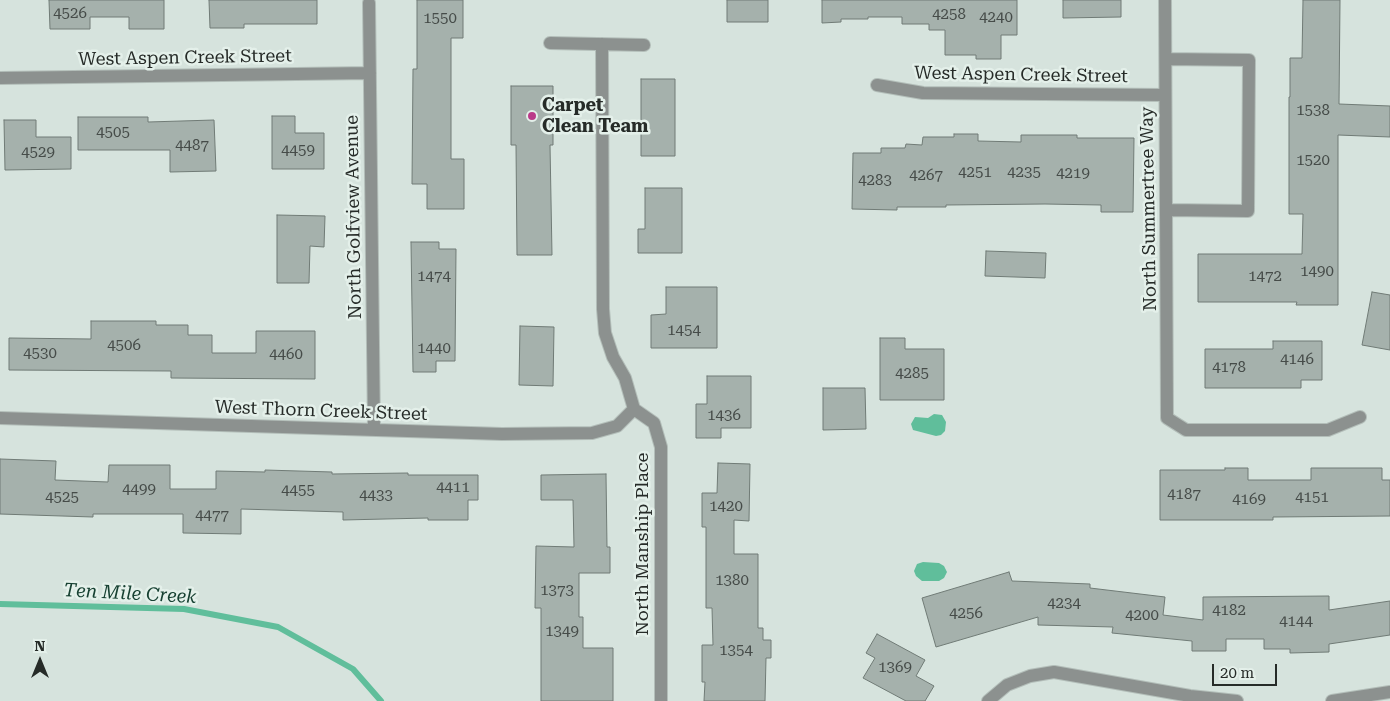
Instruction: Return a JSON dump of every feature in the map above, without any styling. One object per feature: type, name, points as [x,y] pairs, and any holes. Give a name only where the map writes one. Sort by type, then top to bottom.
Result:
[{"type":"street","name":"North Summertree Way","points":[[1165,0],[1167,418],[1186,430],[1328,430],[1360,417]]},
{"type":"street","name":"North Golfview Avenue","points":[[369,1],[374,430]]},
{"type":"street","points":[[550,43],[644,45]]},
{"type":"street","points":[[602,44],[603,309],[608,341],[613,357],[625,378],[634,409]]},
{"type":"street","points":[[1166,59],[1249,60],[1248,211],[1167,210]]},
{"type":"street","name":"West Aspen Creek Street","points":[[0,78],[370,73]]},
{"type":"street","name":"West Aspen Creek Street","points":[[877,85],[923,93],[1165,95]]},
{"type":"street","name":"West Thorn Creek Street","points":[[0,418],[502,434],[592,433],[617,426],[634,409]]},
{"type":"street","name":"North Manship Place","points":[[634,409],[654,423],[662,447],[661,701]]},
{"type":"street","points":[[988,701],[1007,685],[1030,676],[1054,672],[1190,696],[1237,701]]},
{"type":"street","points":[[1332,701],[1390,692]]},
{"type":"shaded area","points":[[934,414],[942,415],[946,422],[945,431],[941,435],[936,436],[913,430],[911,424],[915,417],[928,418]]},
{"type":"shaded area","points":[[923,562],[939,563],[944,566],[947,572],[944,578],[939,581],[922,581],[916,576],[914,571],[917,564]]},
{"type":"building","points":[[49,0],[164,0],[164,29],[129,29],[129,17],[90,17],[90,29],[50,29]]},
{"type":"building","points":[[209,0],[317,0],[317,24],[244,24],[244,28],[210,28]]},
{"type":"building","points":[[417,0],[463,0],[463,38],[451,38],[451,159],[464,159],[464,209],[427,209],[427,184],[412,184],[413,69],[417,69]]},
{"type":"building","points":[[727,0],[768,0],[768,22],[727,22]]},
{"type":"building","points":[[822,0],[1017,0],[1017,35],[1001,35],[1001,59],[976,59],[976,55],[945,55],[945,30],[929,30],[929,24],[902,24],[902,17],[841,19],[841,22],[822,23]]},
{"type":"building","points":[[1063,0],[1121,0],[1121,17],[1063,18]]},
{"type":"building","points":[[1303,0],[1340,0],[1339,104],[1390,106],[1390,137],[1338,135],[1338,305],[1296,305],[1297,302],[1198,302],[1198,254],[1302,254],[1303,214],[1289,214],[1289,97],[1290,58],[1302,58]]},
{"type":"building","points":[[641,79],[675,79],[675,156],[641,156]]},
{"type":"building","points":[[511,86],[553,86],[553,145],[550,145],[552,255],[517,255],[516,145],[511,145]]},
{"type":"building","points":[[272,116],[295,116],[295,133],[324,133],[324,169],[272,169]]},
{"type":"building","points":[[78,117],[148,117],[148,122],[214,120],[216,171],[170,172],[170,150],[78,150]]},
{"type":"building","points":[[4,120],[36,120],[36,137],[71,137],[71,169],[5,170]]},
{"type":"building","points":[[954,134],[978,134],[978,141],[1021,142],[1021,135],[1077,135],[1077,138],[1134,138],[1133,212],[1101,212],[1101,205],[1045,204],[946,205],[946,207],[897,207],[897,210],[852,209],[853,153],[881,153],[881,148],[905,148],[906,144],[922,145],[923,137],[954,137]]},
{"type":"building","points":[[645,188],[682,188],[682,253],[638,253],[638,229],[645,229]]},
{"type":"building","points":[[277,215],[325,216],[324,247],[310,246],[309,283],[277,283]]},
{"type":"building","points":[[411,242],[439,242],[439,249],[456,249],[455,361],[436,361],[436,372],[413,372]]},
{"type":"building","points":[[986,251],[1046,253],[1045,278],[985,276]]},
{"type":"building","points":[[666,287],[717,287],[717,348],[651,348],[651,315],[666,314]]},
{"type":"building","points":[[1372,292],[1390,295],[1390,350],[1362,345]]},
{"type":"building","points":[[91,321],[156,321],[156,325],[188,325],[188,335],[212,335],[212,353],[256,353],[256,331],[315,331],[315,379],[171,378],[171,371],[9,370],[9,338],[91,339]]},
{"type":"building","points":[[520,326],[554,327],[553,386],[519,385]]},
{"type":"building","points":[[880,338],[905,338],[905,349],[944,349],[944,400],[880,400]]},
{"type":"building","points":[[1273,341],[1322,341],[1322,380],[1301,380],[1301,388],[1205,388],[1205,349],[1273,349]]},
{"type":"building","points":[[707,376],[751,376],[751,428],[721,428],[721,438],[696,438],[696,404],[707,404]]},
{"type":"building","points":[[823,388],[865,388],[866,429],[823,430]]},
{"type":"building","points":[[0,459],[56,461],[55,480],[108,482],[109,465],[170,465],[170,489],[216,489],[216,471],[265,472],[265,470],[332,472],[332,474],[408,473],[408,475],[478,475],[478,500],[468,500],[468,520],[428,520],[428,518],[343,520],[343,512],[241,509],[241,534],[183,533],[183,514],[93,514],[93,517],[0,514]]},
{"type":"building","points":[[718,463],[750,464],[749,521],[734,520],[734,554],[758,554],[758,628],[763,628],[763,640],[771,640],[771,658],[766,658],[765,701],[704,701],[705,682],[702,682],[702,645],[713,645],[712,608],[706,608],[706,527],[702,527],[702,493],[717,493]]},
{"type":"building","points":[[1225,468],[1248,468],[1248,480],[1311,480],[1311,468],[1382,468],[1382,480],[1390,480],[1390,516],[1273,517],[1273,520],[1160,520],[1160,470],[1225,470]]},
{"type":"building","points":[[606,474],[607,547],[610,547],[610,573],[579,573],[579,617],[583,617],[583,648],[613,648],[613,701],[541,701],[541,608],[535,608],[536,546],[574,547],[573,500],[541,500],[541,475]]},
{"type":"building","points":[[1009,572],[1012,581],[1090,584],[1090,588],[1165,597],[1163,615],[1203,620],[1203,597],[1329,596],[1329,610],[1390,601],[1390,635],[1329,644],[1329,652],[1290,653],[1290,649],[1264,649],[1264,639],[1226,639],[1226,651],[1192,651],[1192,641],[1112,633],[1113,627],[1038,625],[1038,617],[936,647],[922,598]]},
{"type":"building","points":[[877,634],[925,660],[916,676],[934,686],[925,701],[906,701],[863,678],[875,658],[866,653]]},
{"type":"waterway","name":"Ten Mile Creek","points":[[0,604],[184,609],[278,627],[353,669],[381,701]]},
{"type":"place","name":"Carpet Clean Team","points":[[532,116]]}]
